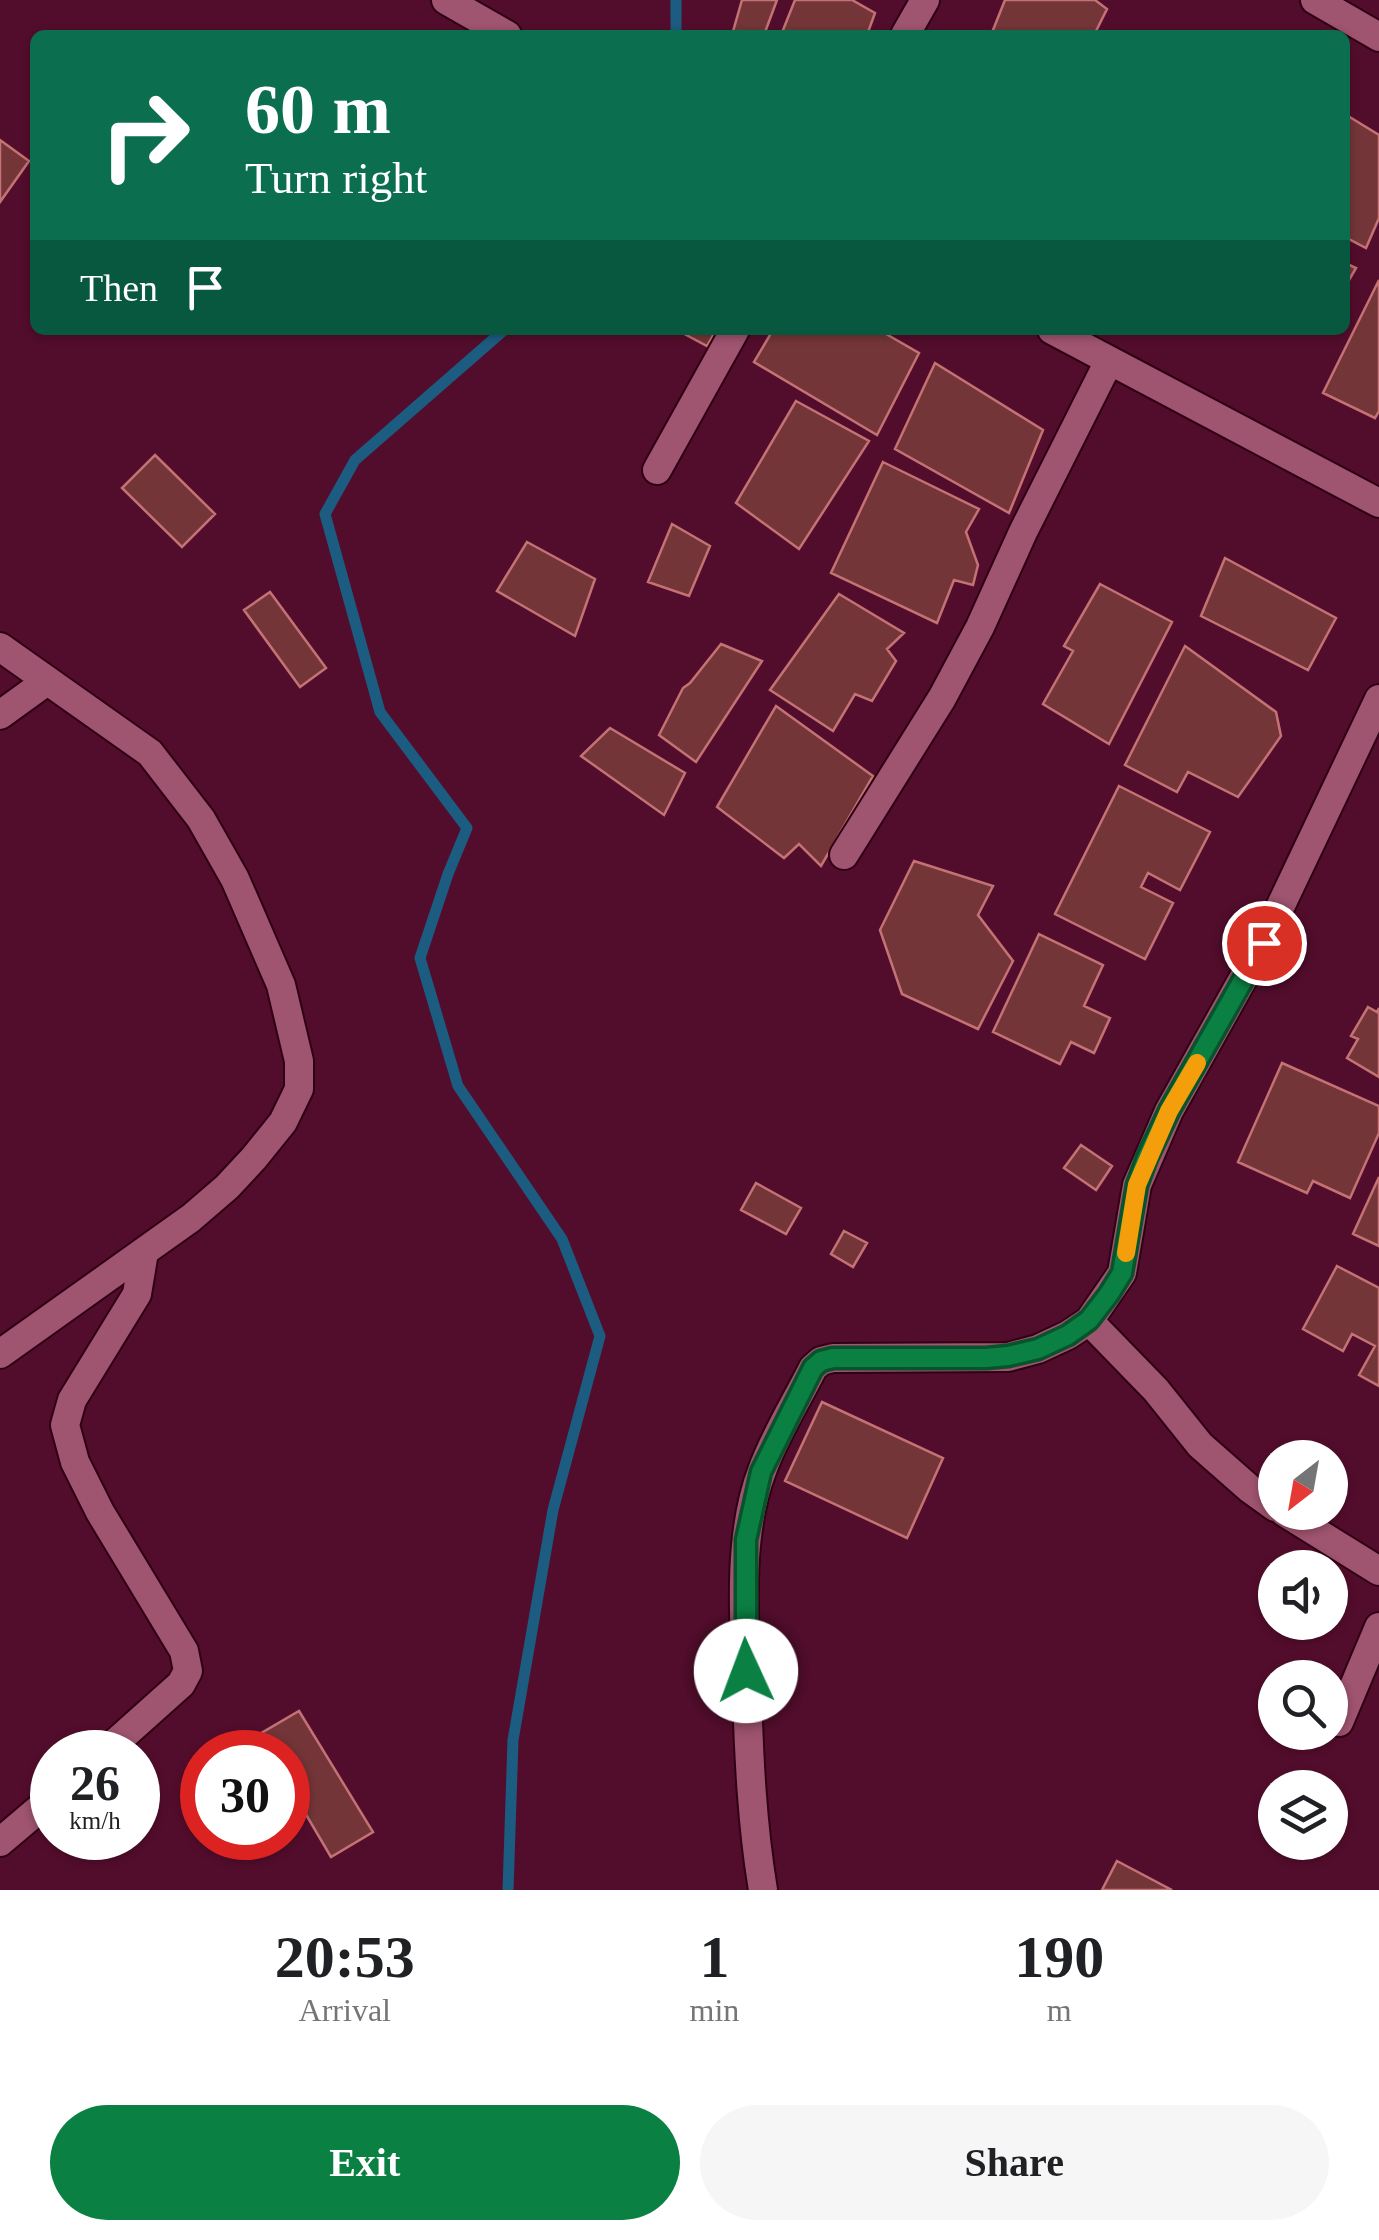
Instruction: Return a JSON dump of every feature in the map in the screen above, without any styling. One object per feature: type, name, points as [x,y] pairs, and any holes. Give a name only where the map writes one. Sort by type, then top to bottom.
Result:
[{"type":"street","points":[[446,0],[498,30]]},
{"type":"street","points":[[908,30],[925,0]]},
{"type":"street","points":[[1315,0],[1379,38]]},
{"type":"street","points":[[658,470],[732,335]]},
{"type":"street","points":[[1061,335],[1379,503]]},
{"type":"street","points":[[844,855],[942,698],[980,628],[1109,361]]},
{"type":"street","points":[[0,647],[150,753],[202,820],[235,880],[281,985],[299,1061],[300,1089],[284,1122],[254,1158],[191,1218],[0,1354]]},
{"type":"street","points":[[0,716],[47,680]]},
{"type":"street","points":[[763,1890],[750,1783],[744,1634],[746,1540],[761,1472],[813,1368],[833,1358],[1008,1356],[1038,1349],[1089,1320],[1122,1273],[1137,1185],[1162,1126],[1264,943],[1379,700]]},
{"type":"street","points":[[130,1730],[181,1684],[188,1671],[184,1651],[100,1512],[75,1462],[65,1424],[72,1400],[137,1294],[144,1252]]},
{"type":"street","points":[[1089,1320],[1156,1390],[1200,1445],[1258,1495]]},
{"type":"street","points":[[1313,1530],[1379,1571]]},
{"type":"street","points":[[1348,1701],[1379,1627]]},
{"type":"street","points":[[0,1842],[30,1817]]},
{"type":"building","points":[[742,0],[777,0],[766,30],[733,30]]},
{"type":"building","points":[[795,0],[852,0],[875,13],[869,30],[783,30]]},
{"type":"building","points":[[1005,0],[1095,0],[1107,9],[1096,30],[993,30]]},
{"type":"building","points":[[1350,117],[1379,135],[1379,218],[1366,248],[1350,240]]},
{"type":"building","points":[[0,140],[29,161],[0,202]]},
{"type":"building","points":[[1379,280],[1379,411],[1375,418],[1323,393]]},
{"type":"building","points":[[686,335],[713,335],[707,346]]},
{"type":"building","points":[[770,335],[888,335],[919,353],[877,435],[754,362]]},
{"type":"building","points":[[935,363],[1043,430],[1009,513],[895,449]]},
{"type":"building","points":[[796,401],[869,441],[799,549],[736,503]]},
{"type":"building","points":[[155,455],[215,514],[182,547],[122,488]]},
{"type":"building","points":[[883,462],[979,509],[966,532],[978,565],[973,585],[954,580],[937,623],[831,573]]},
{"type":"building","points":[[672,524],[710,546],[689,596],[648,582]]},
{"type":"building","points":[[527,542],[595,579],[575,636],[497,591]]},
{"type":"building","points":[[1225,558],[1336,618],[1308,670],[1201,616]]},
{"type":"building","points":[[1100,584],[1172,622],[1109,744],[1043,704],[1073,651],[1064,646]]},
{"type":"building","points":[[270,592],[326,668],[300,687],[244,610]]},
{"type":"building","points":[[839,594],[904,633],[887,649],[896,661],[872,701],[855,694],[833,731],[770,690]]},
{"type":"building","points":[[721,644],[762,661],[696,762],[659,735],[683,688]]},
{"type":"building","points":[[1185,646],[1276,712],[1281,736],[1238,797],[1188,772],[1177,792],[1125,765]]},
{"type":"building","points":[[776,706],[873,776],[821,866],[799,844],[784,858],[717,807]]},
{"type":"building","points":[[610,728],[685,773],[664,815],[581,756]]},
{"type":"building","points":[[1119,786],[1210,832],[1180,890],[1148,873],[1141,887],[1173,903],[1145,959],[1055,914]]},
{"type":"building","points":[[914,861],[993,886],[978,915],[1013,961],[978,1029],[902,994],[880,930]]},
{"type":"building","points":[[1039,934],[1103,965],[1084,1006],[1110,1018],[1094,1053],[1071,1042],[1060,1064],[993,1032]]},
{"type":"building","points":[[1368,1007],[1377,1012],[1379,1008],[1379,1077],[1347,1058],[1358,1039],[1351,1036]]},
{"type":"building","points":[[1282,1063],[1379,1106],[1379,1133],[1350,1198],[1313,1181],[1307,1193],[1238,1162]]},
{"type":"building","points":[[1081,1145],[1112,1166],[1096,1190],[1064,1168]]},
{"type":"building","points":[[1379,1177],[1379,1246],[1353,1234]]},
{"type":"building","points":[[756,1183],[801,1208],[786,1234],[741,1210]]},
{"type":"building","points":[[844,1231],[867,1243],[853,1267],[831,1254]]},
{"type":"building","points":[[1337,1266],[1379,1288],[1379,1386],[1359,1375],[1375,1346],[1352,1334],[1343,1351],[1303,1329]]},
{"type":"building","points":[[822,1402],[943,1458],[907,1538],[785,1481]]},
{"type":"building","points":[[299,1711],[373,1832],[331,1857],[310,1821],[310,1730],[267,1730]]},
{"type":"building","points":[[1117,1861],[1172,1890],[1102,1890]]},
{"type":"waterway","points":[[676,0],[676,30]]},
{"type":"waterway","points":[[498,335],[355,460],[325,514],[380,712],[467,828],[420,958],[458,1086],[562,1239],[600,1336],[553,1510],[513,1740],[508,1890]]},
{"type":"slow traffic","points":[[1126,1253],[1137,1185],[1147,1158],[1197,1063]]},
{"type":"route","points":[[746,1671],[746,1540],[761,1472],[813,1368],[833,1358],[1008,1356],[1038,1349],[1089,1320],[1122,1273],[1137,1185],[1147,1158],[1169,1111],[1264,943]]}]
